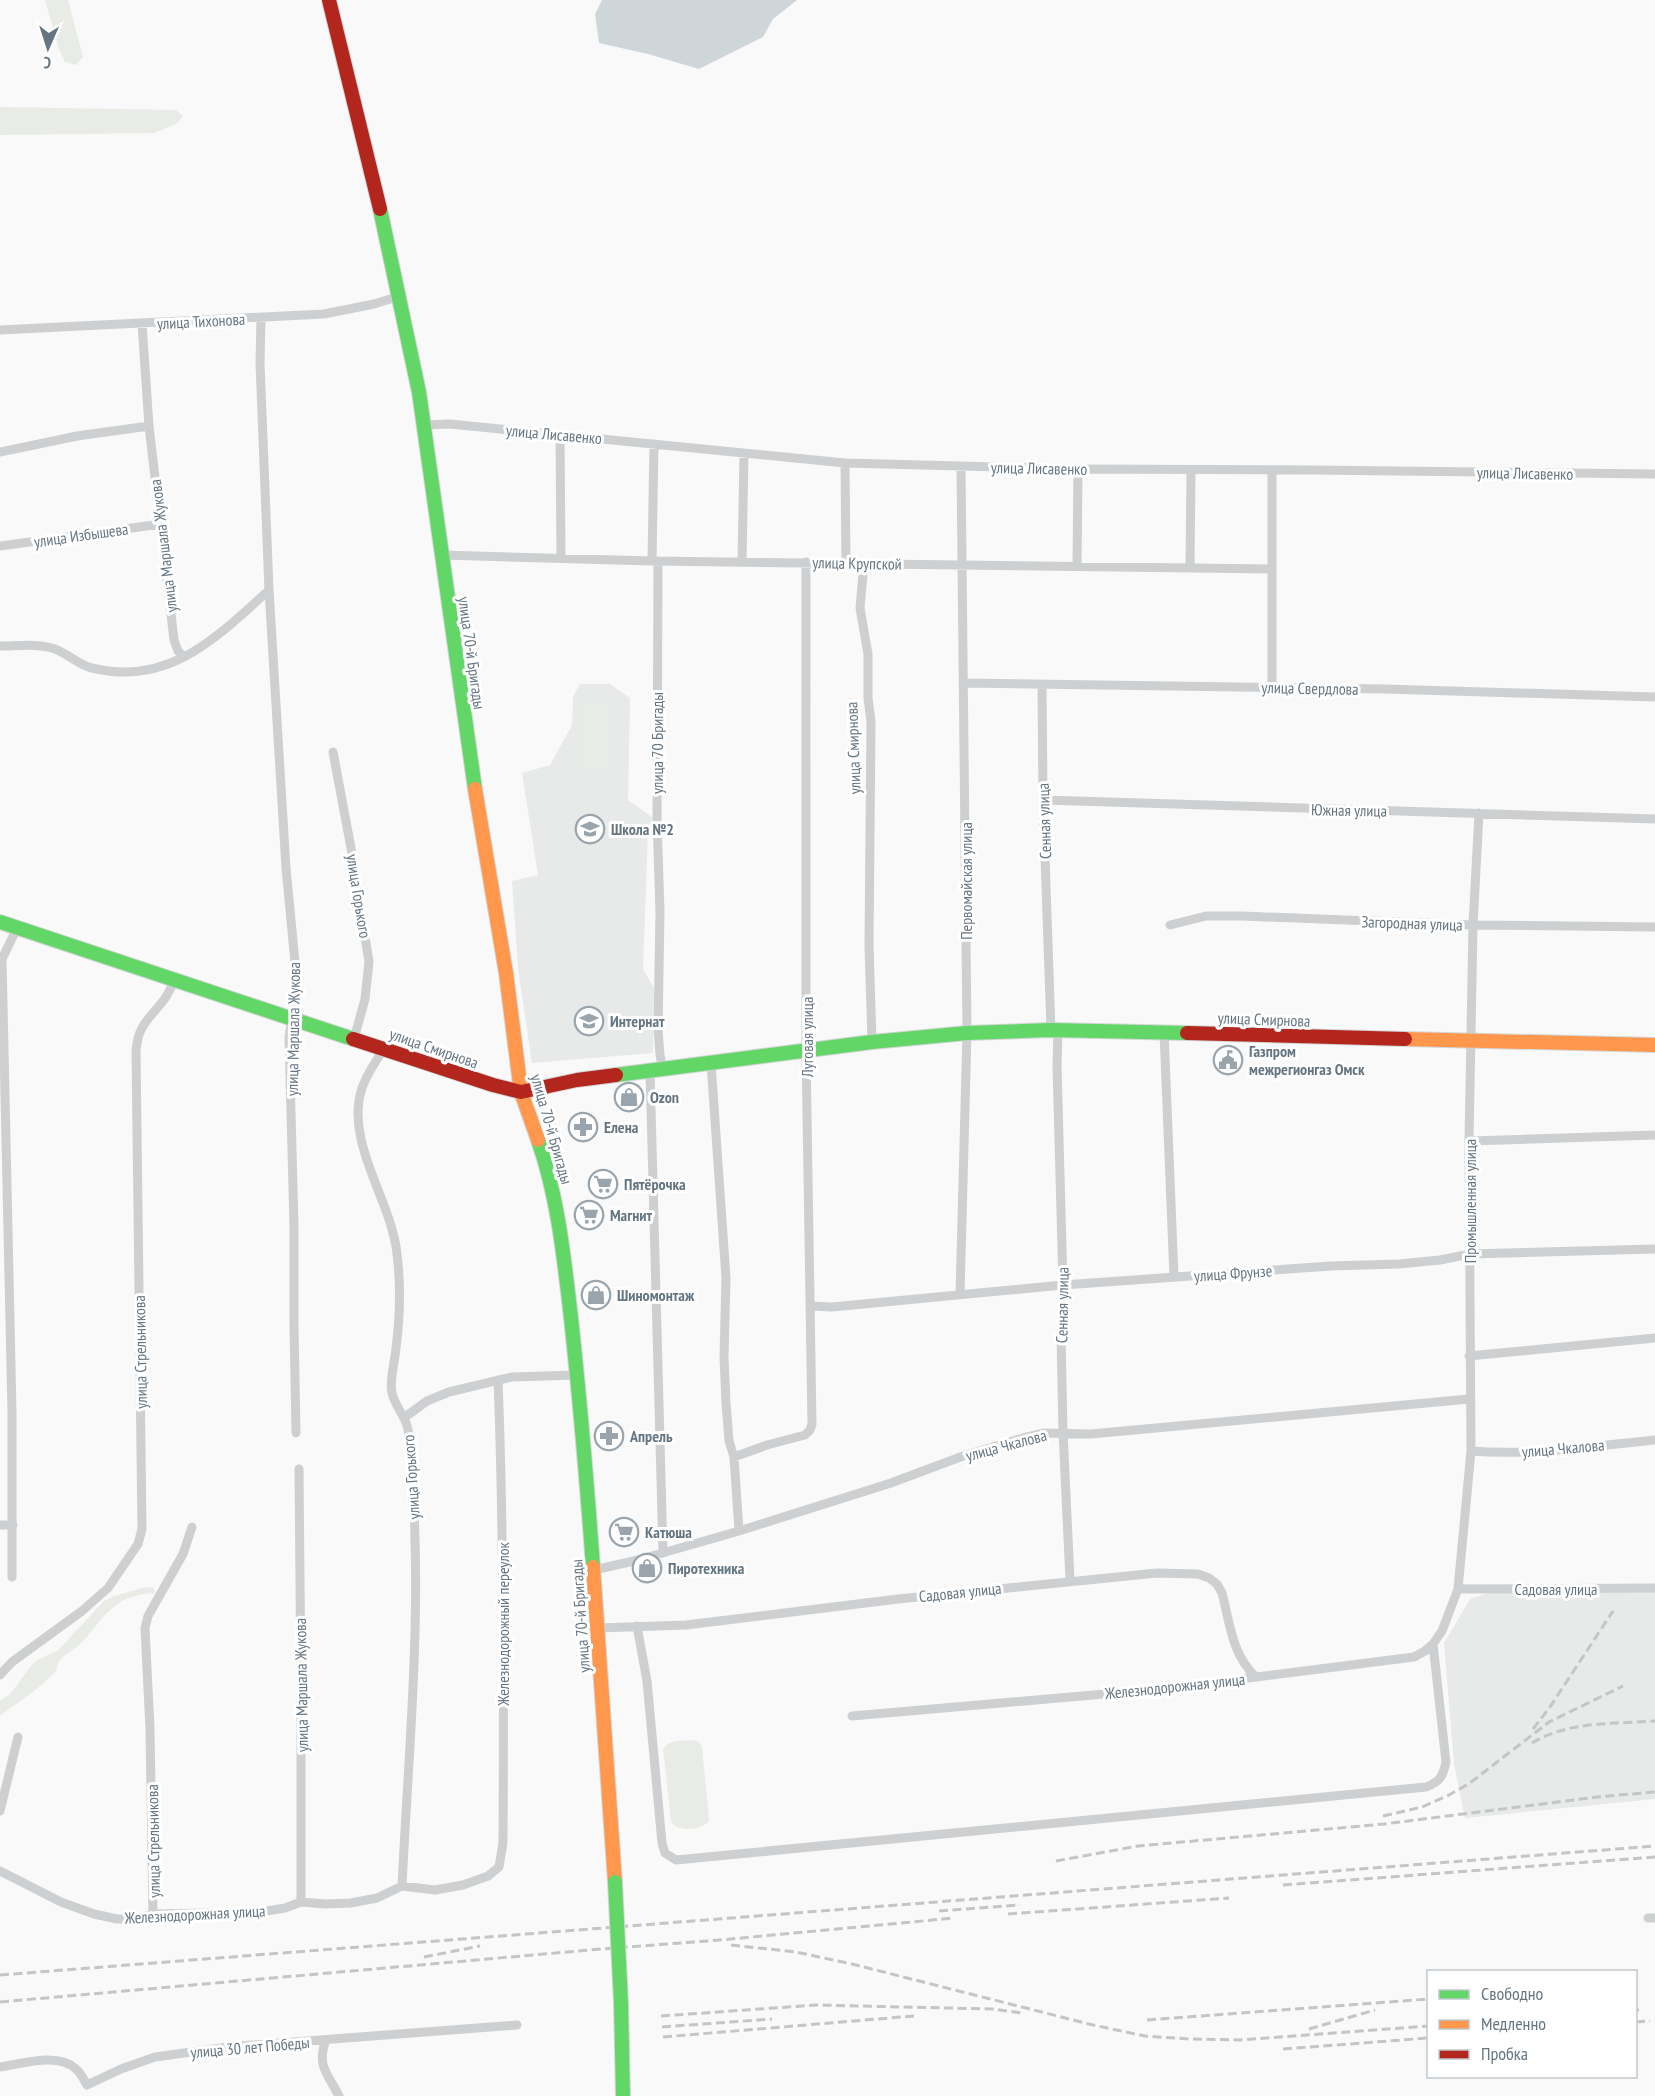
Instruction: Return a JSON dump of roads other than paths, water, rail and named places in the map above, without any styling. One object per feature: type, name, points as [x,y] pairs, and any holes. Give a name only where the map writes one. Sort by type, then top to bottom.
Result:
[{"type":"main road","name":"улица 70-й Бригады","points":[[329,0],[400,296],[424,425],[480,821],[506,973],[521,1092],[549,1172],[564,1261],[577,1375],[594,1570],[615,1882],[623,2096]]},
{"type":"main road","name":"улица Смирнова","points":[[0,922],[493,1085],[521,1092],[577,1080],[872,1042],[967,1033],[1055,1030],[1655,1045]]},
{"type":"street","name":"улица Тихонова","points":[[0,330],[261,318],[345,311],[400,296]]},
{"type":"street","name":"улица Маршала Жукова","points":[[261,318],[260,363],[269,590],[285,856],[296,973],[296,993],[289,1037],[296,1433]]},
{"type":"street","name":"улица Маршала Жукова","points":[[142,324],[149,426],[174,640],[178,651],[184,657]]},
{"type":"street","name":"улица Лисавенко","points":[[424,425],[450,424],[561,434],[845,463],[1078,469],[1655,474]]},
{"type":"street","points":[[0,452],[77,436],[149,426]]},
{"type":"street","points":[[561,434],[561,557]]},
{"type":"street","name":"улица 70 Бригады","points":[[654,444],[657,819],[660,912],[658,1030],[660,1055],[656,1071],[663,1553]]},
{"type":"street","points":[[742,562],[744,454]]},
{"type":"street","points":[[845,463],[846,563]]},
{"type":"street","name":"Первомайская улица","points":[[960,1294],[967,1033],[961,467]]},
{"type":"street","points":[[1077,566],[1078,469]]},
{"type":"street","points":[[1190,568],[1191,470]]},
{"type":"street","points":[[1272,470],[1272,687]]},
{"type":"street","name":"улица Избышева","points":[[0,546],[161,524]]},
{"type":"street","name":"улица Крупской","points":[[442,555],[655,561],[1271,569]]},
{"type":"street","name":"Луговая улица","points":[[734,1457],[805,1435],[812,1424],[812,1306],[806,1051],[806,562]]},
{"type":"street","name":"улица Смирнова","points":[[864,563],[860,608],[868,654],[868,698],[872,722],[869,945],[872,1042]]},
{"type":"street","points":[[0,646],[40,646],[56,650],[89,667],[116,673],[136,673],[156,669],[184,657],[218,636],[269,590]]},
{"type":"street","name":"улица Свердлова","points":[[964,683],[1272,687],[1655,697]]},
{"type":"street","name":"Сенная улица","points":[[1042,685],[1043,800],[1057,1066],[1063,1285],[1061,1335],[1063,1432],[1070,1580]]},
{"type":"street","name":"улица Горького","points":[[333,752],[348,825],[369,962],[365,999],[354,1039]]},
{"type":"street","name":"Южная улица","points":[[1043,800],[1655,819]]},
{"type":"street","name":"Промышленная улица","points":[[1458,1589],[1471,1451],[1469,1141],[1473,925],[1479,813]]},
{"type":"street","name":"Загородная улица","points":[[1170,925],[1206,916],[1242,916],[1473,925],[1655,927]]},
{"type":"street","points":[[12,1576],[12,1412],[1,960],[17,928]]},
{"type":"street","name":"улица Стрельникова","points":[[0,1675],[12,1662],[82,1611],[108,1588],[138,1544],[142,1529],[136,1051],[137,1037],[142,1025],[166,997],[175,980]]},
{"type":"street","points":[[1164,1032],[1174,1277]]},
{"type":"street","name":"улица Горького","points":[[384,1049],[369,1071],[361,1090],[359,1109],[360,1134],[391,1222],[397,1250],[400,1312],[391,1392],[405,1417],[410,1444],[415,1531],[416,1624],[402,1886]]},
{"type":"street","points":[[711,1064],[726,1278],[724,1357],[726,1403],[729,1441],[734,1457],[739,1531]]},
{"type":"street","points":[[1469,1141],[1655,1135]]},
{"type":"street","name":"улица Фрунзе","points":[[812,1306],[1174,1277],[1331,1266],[1399,1264],[1470,1254],[1655,1249]]},
{"type":"street","points":[[1469,1356],[1655,1338]]},
{"type":"street","points":[[405,1417],[427,1401],[449,1392],[498,1380],[523,1376],[577,1375]]},
{"type":"street","name":"Железнодорожный переулок","points":[[402,1886],[435,1890],[462,1885],[488,1876],[499,1867],[503,1843],[504,1675],[503,1501],[498,1380]]},
{"type":"street","name":"улица Чкалова","points":[[594,1570],[739,1531],[881,1486],[963,1456],[1044,1433],[1091,1434],[1469,1399]]},
{"type":"street","name":"улица Чкалова","points":[[1471,1451],[1524,1452],[1655,1440]]},
{"type":"street","name":"улица Маршала Жукова","points":[[299,1469],[302,1691],[301,1902]]},
{"type":"street","points":[[0,1525],[13,1525]]},
{"type":"street","name":"улица Стрельникова","points":[[153,1914],[150,1729],[145,1628],[148,1617],[183,1554],[192,1527]]},
{"type":"street","name":"Садовая улица","points":[[598,1628],[686,1625],[1070,1580],[1157,1573],[1198,1574],[1217,1584],[1222,1593],[1237,1653],[1245,1667],[1256,1677]]},
{"type":"street","name":"Садовая улица","points":[[1458,1589],[1655,1588]]},
{"type":"street","points":[[637,1626],[647,1681],[662,1843],[665,1853],[676,1860],[1426,1787],[1435,1784],[1443,1776],[1446,1762],[1433,1644],[1442,1631],[1458,1589]]},
{"type":"street","name":"Железнодорожная улица","points":[[852,1716],[1162,1689],[1414,1657],[1433,1644]]},
{"type":"street","points":[[0,1811],[18,1737]]},
{"type":"street","name":"Железнодорожная улица","points":[[0,1871],[61,1902],[94,1914],[135,1919],[153,1914],[261,1912],[285,1908],[301,1902],[351,1903],[377,1898],[402,1886]]},
{"type":"street","name":"улица 30 лет Победы","points":[[87,2085],[121,2069],[155,2057],[228,2046],[517,2025]]},
{"type":"street","points":[[326,2040],[321,2051],[321,2064],[339,2096]]},
{"type":"street","points":[[0,2067],[57,2061],[67,2064],[77,2070],[87,2085],[88,2096]]},
{"type":"railway","points":[[1533,1729],[1613,1611]]},
{"type":"railway","points":[[1383,1816],[1422,1807],[1449,1795],[1470,1783],[1549,1722],[1623,1686]]},
{"type":"railway","points":[[1532,1743],[1576,1727],[1655,1721]]},
{"type":"railway","points":[[1056,1861],[1138,1846],[1384,1824],[1597,1797],[1655,1792]]},
{"type":"railway","points":[[0,1975],[1655,1846]]},
{"type":"railway","points":[[1283,1885],[1655,1857]]},
{"type":"railway","points":[[1008,1914],[1229,1898]]},
{"type":"railway","points":[[939,1911],[1020,1905]]},
{"type":"railway","points":[[0,2002],[954,1918]]},
{"type":"railway","points":[[731,1945],[796,1952],[852,1964],[1145,2036],[1240,2040],[1427,2026]]},
{"type":"railway","points":[[424,1957],[480,1946]]},
{"type":"railway","points":[[1147,2020],[1427,1999]]},
{"type":"railway","points":[[661,2016],[816,2005],[992,2009],[1022,2013]]},
{"type":"railway","points":[[1309,2029],[1375,2010]]},
{"type":"railway","points":[[663,2037],[914,2016]]},
{"type":"railway","points":[[662,2027],[772,2019]]},
{"type":"railway","points":[[1637,2022],[1650,2021]]},
{"type":"railway","points":[[1283,2049],[1427,2038]]},
{"type":"place","name":"Школа №2","points":[[590,829]]},
{"type":"place","name":"Интернат","points":[[589,1021]]},
{"type":"place","name":"Газпром межрегионгаз Омск","points":[[1228,1060]]},
{"type":"place","name":"Ozon","points":[[629,1097]]},
{"type":"place","name":"Елена","points":[[583,1127]]},
{"type":"place","name":"Пятёрочка","points":[[603,1184]]},
{"type":"place","name":"Магнит","points":[[589,1215]]},
{"type":"place","name":"Шиномонтаж","points":[[596,1295]]},
{"type":"place","name":"Апрель","points":[[609,1436]]},
{"type":"place","name":"Катюша","points":[[624,1532]]},
{"type":"place","name":"Пиротехника","points":[[647,1568]]}]
